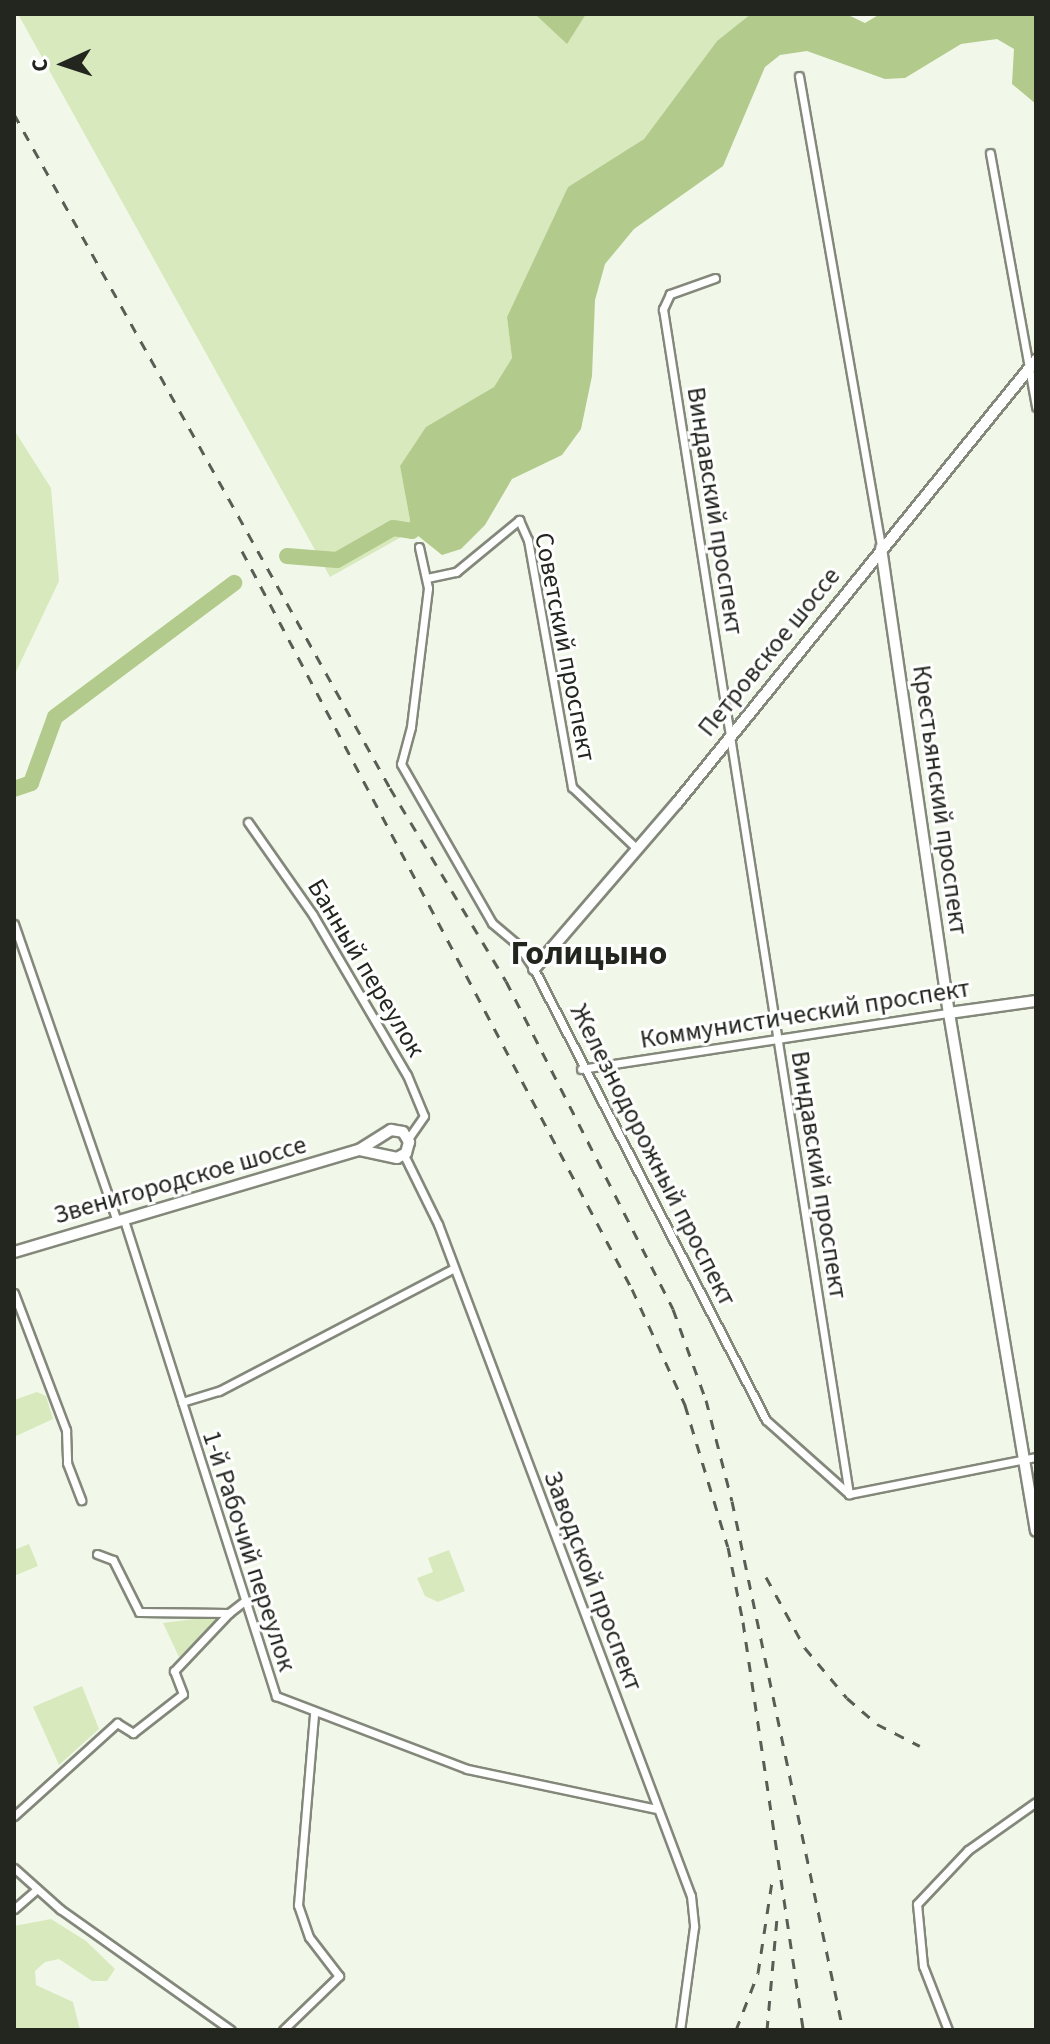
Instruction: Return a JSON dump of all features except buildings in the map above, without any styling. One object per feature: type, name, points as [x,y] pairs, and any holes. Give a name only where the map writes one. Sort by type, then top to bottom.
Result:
[{"type":"street","name":"Крестьянский проспект","points":[[799,76],[881,548],[949,1013],[1031,1458],[1036,1531]]},
{"type":"street","points":[[990,153],[1033,364],[1036,407]]},
{"type":"street","name":"Виндавский проспект","points":[[715,278],[670,294],[663,309],[733,730],[778,1043],[849,1494]]},
{"type":"street","name":"Петровское шоссе","points":[[534,969],[637,849],[1033,364]]},
{"type":"street","name":"Советский проспект","points":[[427,578],[456,572],[519,520],[528,540],[572,787],[637,849]]},
{"type":"street","name":"Железнодорожный проспект","points":[[419,547],[427,578],[417,691],[401,764],[492,923],[518,945],[534,969],[578,1049],[581,1069],[766,1420],[849,1494]]},
{"type":"street","name":"Банный переулок","points":[[248,822],[313,915],[391,1055],[404,1069],[424,1116],[408,1139]]},
{"type":"street","name":"1-й Рабочий переулок","points":[[14,924],[121,1221],[276,1696],[467,1769],[657,1809]]},
{"type":"street","name":"Коммунистический проспект","points":[[581,1069],[778,1043],[1036,1001]]},
{"type":"street","points":[[397,1130],[408,1139],[404,1155],[359,1150],[397,1130]]},
{"type":"street","points":[[384,1135],[380,1145],[386,1155]]},
{"type":"street","name":"Звенигородское шоссе","points":[[14,1252],[359,1150]]},
{"type":"street","name":"Заводской проспект","points":[[404,1155],[454,1268],[691,1896],[694,1927],[680,2030]]},
{"type":"street","name":"1-й Рабочий переулок","points":[[182,1402],[219,1391],[454,1268]]},
{"type":"street","points":[[14,1293],[66,1430],[67,1463],[81,1500]]},
{"type":"street","points":[[849,1494],[1031,1458]]},
{"type":"street","points":[[97,1554],[113,1560],[139,1612],[229,1613]]},
{"type":"street","points":[[14,1816],[117,1723],[133,1733],[183,1694],[174,1671],[243,1602]]},
{"type":"street","points":[[283,2030],[339,1976],[309,1937],[298,1905],[314,1713]]},
{"type":"street","points":[[948,2030],[923,1966],[917,1904],[968,1850],[1036,1802]]},
{"type":"street","points":[[14,1868],[37,1889],[231,2030]]},
{"type":"street","points":[[14,1909],[37,1889]]},
{"type":"shaded area","points":[[18,14],[752,14],[717,41],[644,139],[568,187],[507,317],[512,358],[494,387],[426,428],[400,466],[412,531],[330,577]]},
{"type":"shaded area","points":[[535,14],[586,14],[567,44]]},
{"type":"shaded area","points":[[751,14],[846,14],[865,23],[880,14],[1036,14],[1036,104],[1012,84],[1014,49],[997,39],[961,44],[905,78],[885,79],[807,51],[780,55],[765,67],[723,166],[634,229],[605,264],[595,300],[592,376],[581,429],[562,455],[512,479],[485,525],[461,549],[442,555],[412,531],[400,466],[426,427],[494,387],[512,358],[507,317],[568,187],[644,139],[717,41]]},
{"type":"shaded area","points":[[14,393],[16,433],[51,488],[59,581],[14,676]]},
{"type":"shaded area","points":[[37,1392],[46,1396],[53,1419],[14,1437],[14,1400]]},
{"type":"shaded area","points":[[29,1544],[38,1566],[14,1576],[14,1550]]},
{"type":"shaded area","points":[[449,1550],[465,1591],[438,1602],[425,1596],[417,1578],[433,1572],[428,1558]]},
{"type":"shaded area","points":[[217,1616],[218,1619],[179,1657],[163,1623]]},
{"type":"shaded area","points":[[82,1686],[99,1729],[59,1765],[33,1707]]},
{"type":"shaded area","points":[[51,1919],[86,1941],[115,1969],[107,1981],[92,1981],[59,1959],[45,1962],[35,1971],[36,1985],[73,2002],[80,2030],[14,2030],[14,1926]]},
{"type":"waterway","points":[[287,556],[337,560],[393,528],[412,531],[427,517]]},
{"type":"waterway","points":[[14,789],[31,783],[55,717],[234,583]]},
{"type":"railway","points":[[14,114],[390,788],[506,981],[673,1309],[706,1400],[732,1501],[843,2030]]},
{"type":"railway","points":[[242,551],[632,1289],[685,1405],[728,1547],[743,1622],[803,2030]]},
{"type":"railway","points":[[766,1577],[805,1648],[847,1698],[877,1724],[920,1746]]},
{"type":"railway","points":[[736,2030],[758,1973],[773,1875]]},
{"type":"railway","points":[[767,2030],[777,1919]]},
{"type":"district","name":"Голицыно","points":[[589,954]]}]
